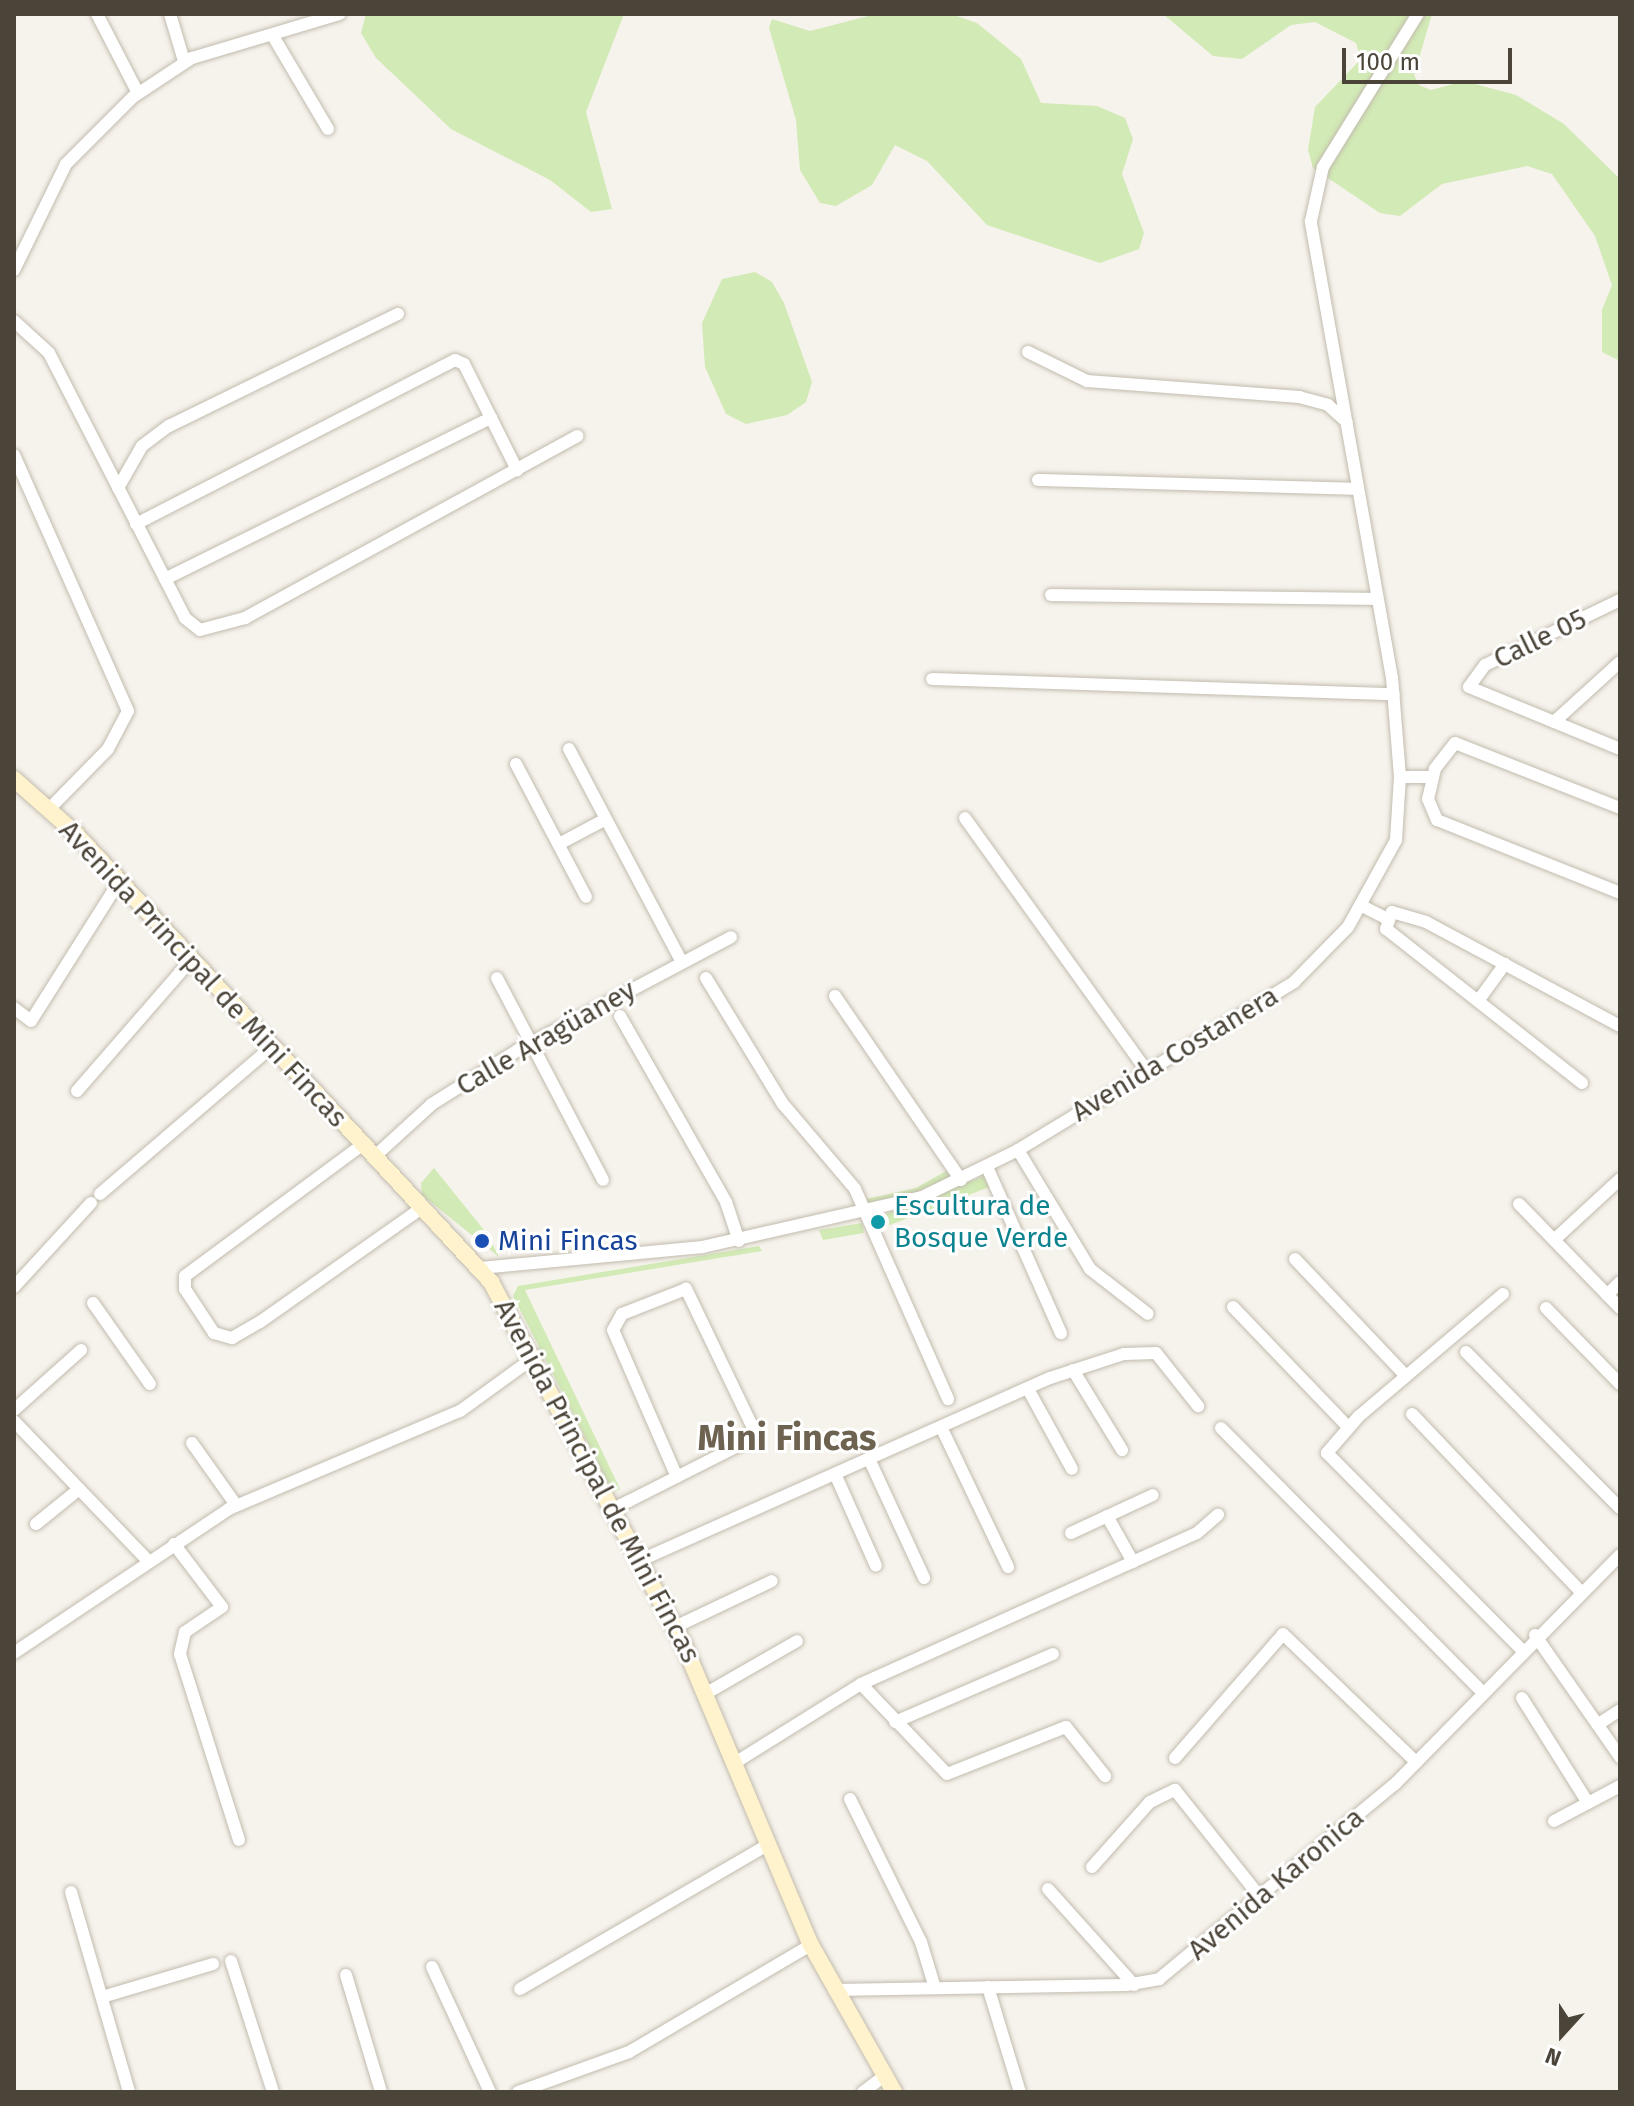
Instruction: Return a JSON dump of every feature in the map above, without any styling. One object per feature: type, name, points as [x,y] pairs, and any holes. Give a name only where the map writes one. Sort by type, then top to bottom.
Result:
[{"type":"street","points":[[97,14],[138,93]]},
{"type":"street","points":[[170,14],[184,61]]},
{"type":"street","points":[[14,270],[66,164],[138,93],[184,61],[340,14]]},
{"type":"street","name":"Avenida Costanera","points":[[481,1268],[739,1241],[864,1214],[961,1180],[1018,1150],[1309,971],[1362,906],[1396,840],[1400,777],[1394,694],[1313,238],[1314,195],[1336,145],[1418,14]]},
{"type":"street","points":[[273,36],[328,129]]},
{"type":"street","points":[[118,488],[142,446],[169,426],[398,314]]},
{"type":"street","points":[[14,321],[49,353],[165,579],[195,629],[227,626],[577,436]]},
{"type":"street","points":[[1028,352],[1087,381],[1299,397],[1328,405],[1347,422]]},
{"type":"street","points":[[136,524],[455,360],[491,418],[517,470]]},
{"type":"street","points":[[165,579],[491,418]]},
{"type":"street","points":[[14,455],[128,711],[108,749],[50,808]]},
{"type":"street","points":[[1038,480],[1356,489]]},
{"type":"street","points":[[1051,595],[1376,599]]},
{"type":"street","name":"Calle 05","points":[[1554,722],[1469,687],[1485,665],[1620,600]]},
{"type":"street","points":[[1620,662],[1554,722],[1620,749]]},
{"type":"street","points":[[932,679],[1394,694]]},
{"type":"street","points":[[1620,808],[1462,744],[1449,747],[1432,777],[1430,817],[1620,893]]},
{"type":"street","points":[[569,749],[682,962]]},
{"type":"street","points":[[516,764],[586,897]]},
{"type":"street","points":[[1400,777],[1432,777]]},
{"type":"street","name":"Avenida Principal de Mini Fincas","points":[[14,779],[50,808],[269,1049],[481,1268],[536,1356],[675,1627],[811,1945],[894,2092]]},
{"type":"street","points":[[965,818],[1147,1071]]},
{"type":"street","points":[[559,844],[606,819]]},
{"type":"street","points":[[14,1008],[31,1021],[119,882]]},
{"type":"street","points":[[1362,906],[1387,919]]},
{"type":"street","points":[[1582,1083],[1386,929],[1387,919],[1395,910],[1408,914],[1620,1026]]},
{"type":"street","name":"Calle Aragüaney","points":[[423,1207],[260,1322],[232,1338],[214,1333],[185,1289],[185,1276],[432,1104],[529,1044],[731,937]]},
{"type":"street","points":[[77,1091],[189,962]]},
{"type":"street","points":[[1478,1001],[1505,964]]},
{"type":"street","points":[[497,978],[603,1180]]},
{"type":"street","points":[[706,978],[783,1104],[848,1178],[948,1399]]},
{"type":"street","points":[[835,996],[961,1180]]},
{"type":"street","points":[[620,1016],[726,1202],[739,1241]]},
{"type":"street","points":[[14,1287],[95,1198],[269,1049]]},
{"type":"street","points":[[1018,1150],[1090,1269],[1148,1314]]},
{"type":"street","points":[[987,1167],[1061,1333]]},
{"type":"street","points":[[1554,1240],[1620,1179]]},
{"type":"street","points":[[1519,1204],[1620,1308]]},
{"type":"street","points":[[1295,1259],[1406,1376]]},
{"type":"street","points":[[1607,1295],[1620,1282]]},
{"type":"street","points":[[614,1509],[742,1444],[754,1430],[686,1289],[622,1314],[613,1330],[677,1477]]},
{"type":"street","points":[[1503,1294],[1348,1427],[1328,1456],[1522,1650]]},
{"type":"street","points":[[93,1303],[150,1384]]},
{"type":"street","points":[[1233,1307],[1348,1427]]},
{"type":"street","points":[[1546,1308],[1620,1384]]},
{"type":"street","points":[[14,1410],[81,1350]]},
{"type":"street","points":[[641,1560],[1073,1370],[1149,1350],[1198,1406]]},
{"type":"street","points":[[1466,1352],[1620,1508]]},
{"type":"street","points":[[14,1653],[236,1505],[460,1411],[536,1356]]},
{"type":"street","points":[[1073,1370],[1122,1450]]},
{"type":"street","points":[[1028,1389],[1072,1469]]},
{"type":"street","points":[[1412,1414],[1581,1592]]},
{"type":"street","points":[[14,1421],[149,1562]]},
{"type":"street","points":[[1221,1428],[1482,1692]]},
{"type":"street","points":[[942,1429],[1008,1567]]},
{"type":"street","points":[[192,1443],[236,1505]]},
{"type":"street","points":[[870,1461],[924,1578]]},
{"type":"street","points":[[836,1476],[876,1566]]},
{"type":"street","points":[[36,1524],[78,1490]]},
{"type":"street","points":[[1071,1533],[1153,1495]]},
{"type":"street","points":[[733,1764],[861,1684],[1197,1533],[1218,1515]]},
{"type":"street","points":[[1107,1516],[1133,1562]]},
{"type":"street","points":[[174,1544],[222,1607],[185,1632],[180,1654],[239,1840]]},
{"type":"street","name":"Avenida Karonica","points":[[834,1990],[1134,1985],[1169,1972],[1261,1898],[1416,1762],[1535,1635],[1620,1555]]},
{"type":"street","points":[[675,1627],[772,1581]]},
{"type":"street","points":[[1175,1758],[1283,1634],[1416,1762]]},
{"type":"street","points":[[1535,1635],[1600,1723],[1620,1757]]},
{"type":"street","points":[[705,1694],[797,1641]]},
{"type":"street","points":[[895,1722],[1053,1654]]},
{"type":"street","points":[[861,1684],[947,1774],[1066,1727],[1105,1776]]},
{"type":"street","points":[[1522,1698],[1588,1803]]},
{"type":"street","points":[[1600,1723],[1620,1710]]},
{"type":"street","points":[[1554,1821],[1620,1786]]},
{"type":"street","points":[[1092,1867],[1150,1802],[1175,1790],[1261,1898]]},
{"type":"street","points":[[850,1799],[921,1942],[935,1988]]},
{"type":"street","points":[[520,1989],[767,1845]]},
{"type":"street","points":[[1048,1889],[1134,1985]]},
{"type":"street","points":[[71,1892],[129,2092]]},
{"type":"street","points":[[518,2092],[629,2052],[811,1945]]},
{"type":"street","points":[[231,1961],[273,2092]]},
{"type":"street","points":[[102,1997],[213,1964]]},
{"type":"street","points":[[432,1967],[490,2092]]},
{"type":"street","points":[[346,1975],[381,2092]]},
{"type":"street","points":[[988,1987],[1020,2092]]},
{"type":"street","points":[[863,2092],[883,2077]]},
{"type":"green space","points":[[366,14],[624,14],[586,112],[612,209],[591,212],[550,180],[451,129],[376,58],[361,33]]},
{"type":"green space","points":[[876,14],[951,14],[977,23],[1021,59],[1041,103],[1097,106],[1125,118],[1133,139],[1122,174],[1144,233],[1139,249],[1100,263],[987,225],[927,161],[895,145],[872,185],[836,206],[820,203],[800,170],[796,120],[769,28],[772,19],[810,31]]},
{"type":"green space","points":[[1163,14],[1432,14],[1414,75],[1419,85],[1431,90],[1464,81],[1516,95],[1564,124],[1620,179],[1620,361],[1602,352],[1602,310],[1612,285],[1595,236],[1552,174],[1527,166],[1442,184],[1400,216],[1380,213],[1313,168],[1308,150],[1315,107],[1361,59],[1356,43],[1315,22],[1291,25],[1242,59],[1213,56]]},
{"type":"green space","points":[[755,272],[772,282],[784,303],[812,382],[806,402],[787,415],[746,424],[726,414],[705,367],[702,323],[722,279]]},
{"type":"green space","points":[[434,1168],[488,1235],[499,1257],[422,1195],[421,1183]]},
{"type":"green space","points":[[946,1171],[951,1177],[919,1194],[870,1208],[866,1199],[916,1188]]},
{"type":"green space","points":[[987,1175],[992,1186],[874,1231],[869,1220]]},
{"type":"green space","points":[[862,1223],[864,1233],[823,1240],[819,1230]]},
{"type":"green space","points":[[759,1246],[762,1251],[525,1290],[620,1489],[613,1492],[513,1296],[518,1286]]},
{"type":"place","name":"Escultura de Bosque Verde","points":[[878,1222]]},
{"type":"place","name":"Mini Fincas","points":[[482,1241]]},
{"type":"district","name":"Mini Fincas","points":[[787,1439]]}]
